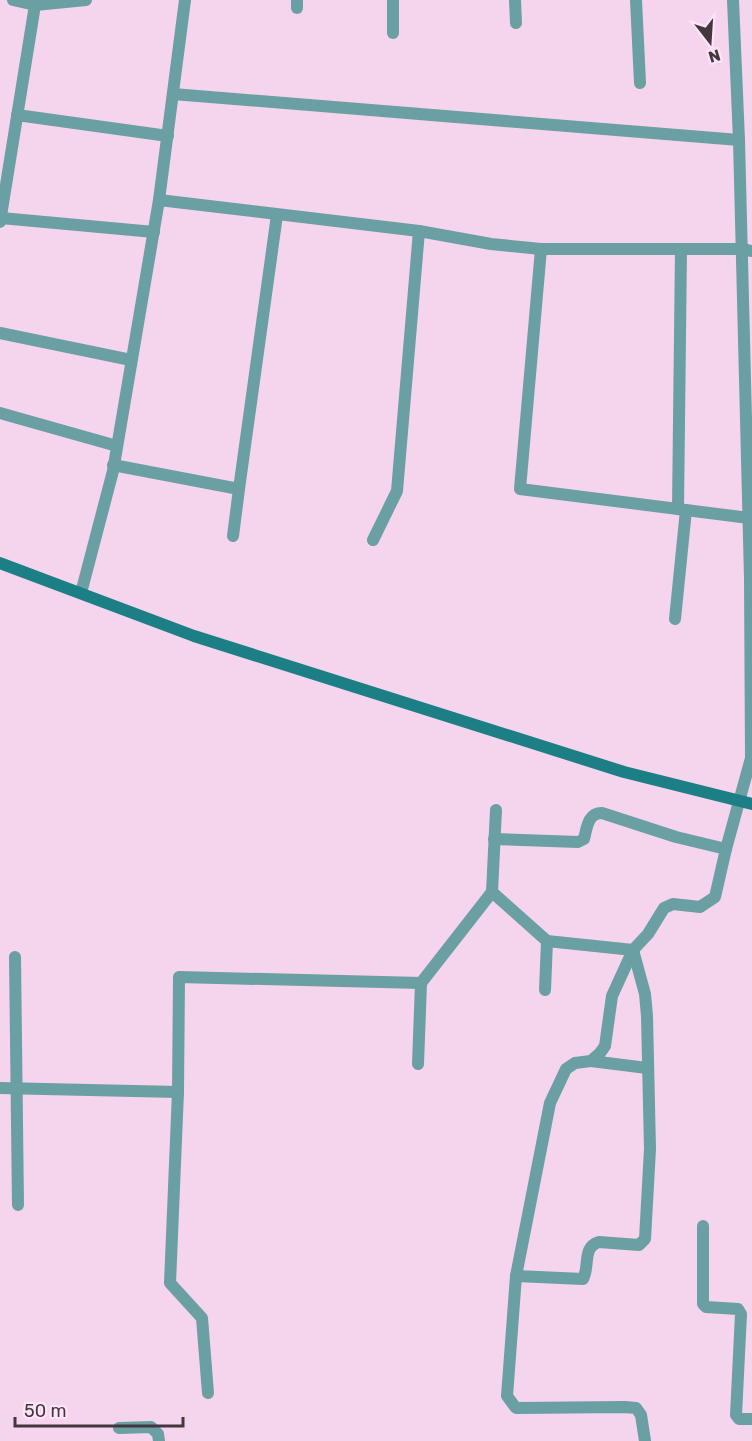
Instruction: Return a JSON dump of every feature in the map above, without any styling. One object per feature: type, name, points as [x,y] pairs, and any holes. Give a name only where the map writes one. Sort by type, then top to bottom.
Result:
[{"type":"main road","points":[[0,563],[194,636],[624,772],[746,802]]},
{"type":"street","points":[[13,0],[35,5],[86,0]]},
{"type":"street","points":[[81,593],[117,446],[159,201],[185,0]]},
{"type":"street","points":[[393,0],[393,33]]},
{"type":"street","points":[[515,0],[516,24]]},
{"type":"street","points":[[636,0],[640,83]]},
{"type":"street","points":[[591,1061],[605,1046],[612,996],[633,950],[648,934],[664,908],[673,904],[700,908],[715,897],[726,849],[746,802],[751,758],[747,250],[739,140],[733,0]]},
{"type":"street","points":[[35,5],[0,220],[154,232]]},
{"type":"street","points":[[173,94],[739,140]]},
{"type":"street","points":[[17,115],[168,136]]},
{"type":"street","points":[[159,201],[419,231],[491,244],[541,249],[747,250]]},
{"type":"street","points":[[233,536],[277,215]]},
{"type":"street","points":[[373,540],[397,491],[419,231]]},
{"type":"street","points":[[541,249],[520,489],[749,518]]},
{"type":"street","points":[[675,619],[682,509],[681,249]]},
{"type":"street","points":[[0,333],[131,360]]},
{"type":"street","points":[[0,413],[117,446]]},
{"type":"street","points":[[113,465],[239,489]]},
{"type":"street","points":[[418,1064],[421,983],[492,892],[496,810]]},
{"type":"street","points":[[494,839],[578,842],[584,839],[590,818],[596,813],[602,813],[676,837],[726,849]]},
{"type":"street","points":[[492,892],[547,941],[633,950]]},
{"type":"street","points":[[545,990],[547,941]]},
{"type":"street","points":[[516,1276],[583,1279],[587,1272],[588,1250],[593,1244],[599,1242],[639,1245],[645,1239],[650,1149],[647,1016],[645,994],[633,950]]},
{"type":"street","points":[[15,957],[18,1205]]},
{"type":"street","points":[[208,1394],[202,1318],[170,1283],[178,1092],[179,977],[421,983]]},
{"type":"street","points":[[645,1441],[641,1415],[636,1408],[516,1408],[507,1396],[516,1276],[550,1103],[566,1069],[574,1063],[591,1061],[647,1068]]},
{"type":"street","points":[[0,1088],[178,1092]]},
{"type":"street","points":[[703,1226],[703,1304],[706,1307],[738,1309],[741,1314],[736,1416],[739,1419],[752,1419]]},
{"type":"street","points":[[119,1428],[151,1427],[158,1434],[159,1441]]}]
